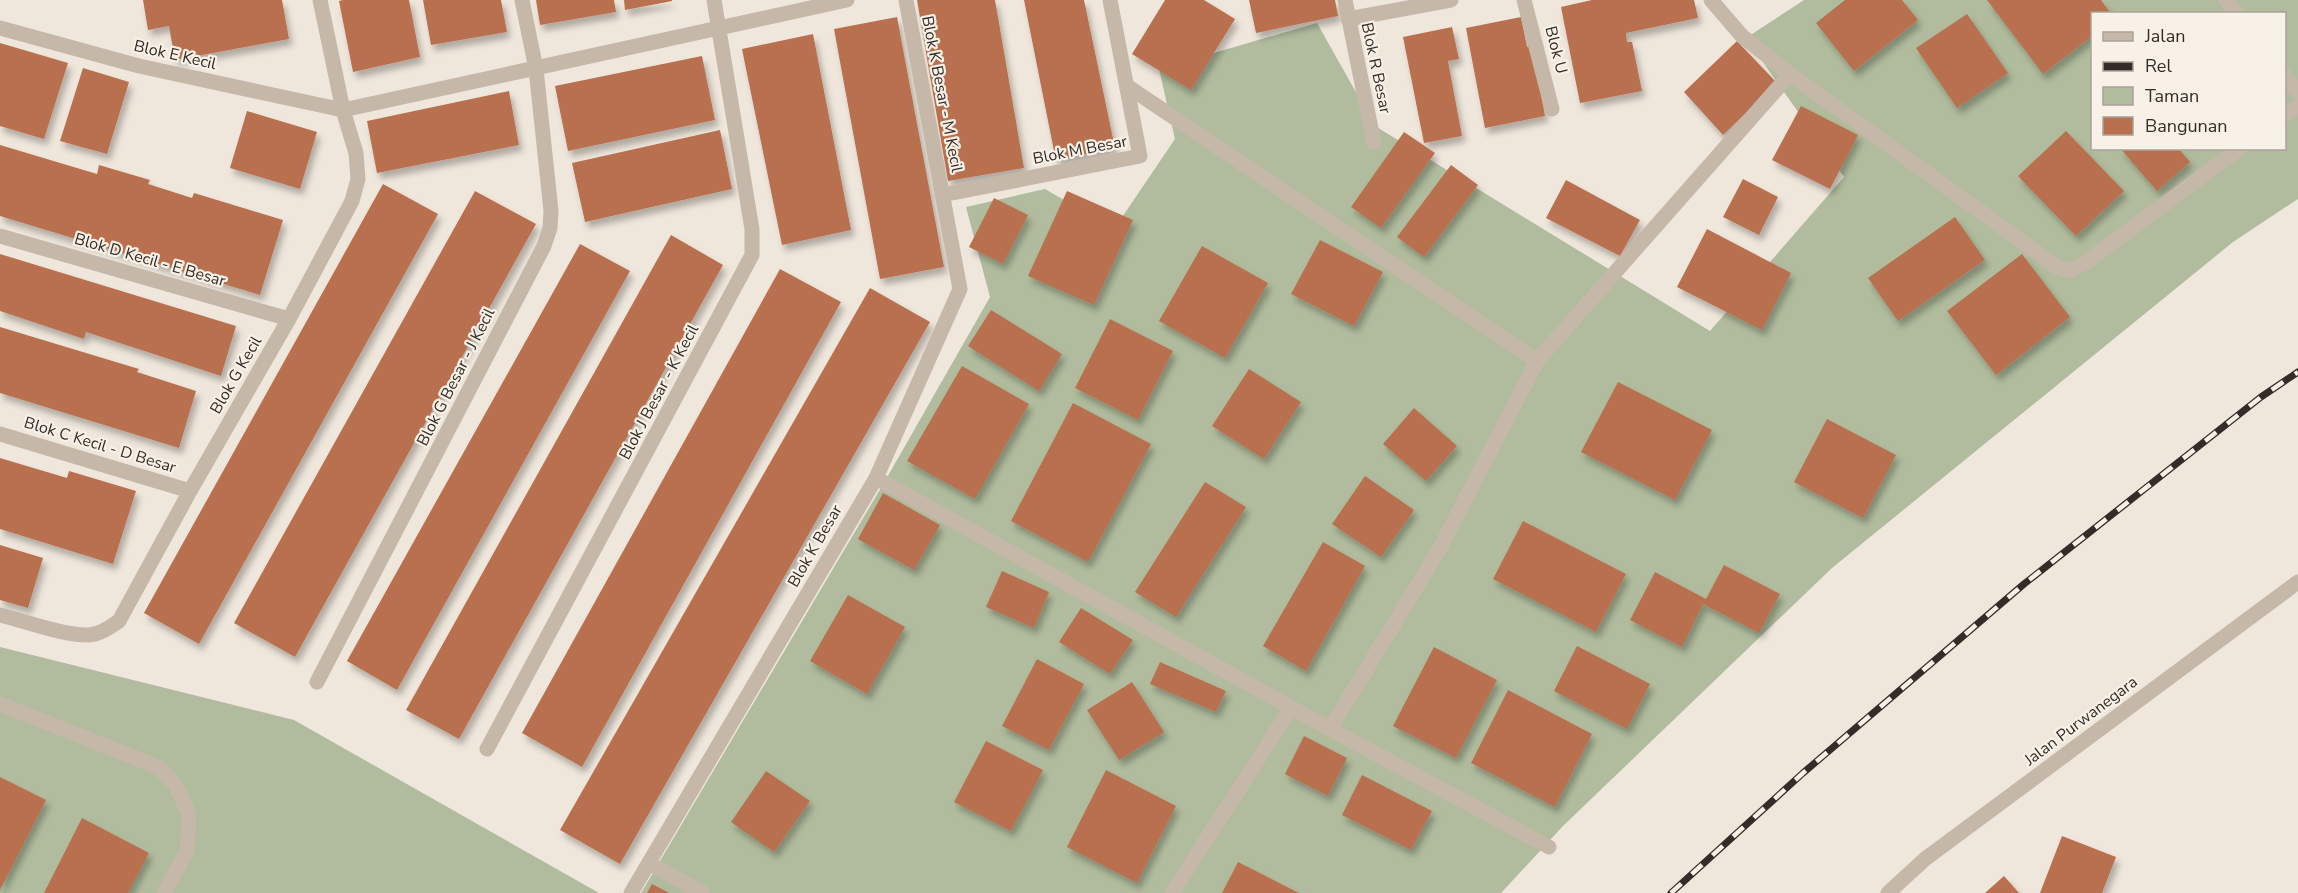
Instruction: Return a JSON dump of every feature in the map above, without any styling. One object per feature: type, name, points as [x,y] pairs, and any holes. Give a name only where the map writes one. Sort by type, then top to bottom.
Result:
[{"type":"street","name":"Blok G Kecil","points":[[0,615],[74,634],[91,635],[108,629],[119,621],[190,491],[289,319],[352,201],[358,179],[356,153],[343,110],[320,0]]},
{"type":"street","name":"Blok G Besar - J Kecil","points":[[317,682],[544,246],[550,228],[551,211],[536,69],[522,0]]},
{"type":"street","name":"Blok J Besar - K Kecil","points":[[487,748],[752,255],[752,229],[714,0]]},
{"type":"street","points":[[343,110],[847,0]]},
{"type":"street","name":"Blok K Besar - M Kecil","points":[[906,0],[942,195]]},
{"type":"street","name":"Blok M Besar","points":[[942,195],[1140,156],[1110,0]]},
{"type":"street","name":"Blok R Besar","points":[[1345,0],[1374,144]]},
{"type":"street","points":[[1348,19],[1451,0]]},
{"type":"street","name":"Blok U","points":[[1524,0],[1552,109]]},
{"type":"street","points":[[1711,0],[1742,36],[1790,74],[2057,267],[2070,271],[2237,150]]},
{"type":"street","points":[[2226,0],[2235,12]]},
{"type":"street","name":"Blok E Kecil","points":[[0,28],[139,66],[343,110]]},
{"type":"street","points":[[1330,729],[1440,548],[1537,361],[1790,74]]},
{"type":"street","points":[[2286,77],[2298,92]]},
{"type":"street","points":[[1127,86],[1537,361]]},
{"type":"street","name":"Blok K Besar","points":[[631,893],[876,478],[960,289],[942,195]]},
{"type":"street","name":"Blok D Kecil - E Besar","points":[[0,236],[289,319]]},
{"type":"street","name":"Blok C Kecil - D Besar","points":[[0,434],[190,491]]},
{"type":"street","points":[[876,478],[1291,708],[1549,847]]},
{"type":"street","name":"Jalan Purwanegara","points":[[1888,893],[1925,859],[2298,582]]},
{"type":"street","points":[[0,704],[158,767],[176,785],[189,815],[187,850],[164,893]]},
{"type":"street","points":[[1172,893],[1291,708]]},
{"type":"street","points":[[649,863],[703,893]]},
{"type":"green space","points":[[1804,0],[2298,0],[2298,199],[2233,242],[1832,568],[1563,826],[1501,893],[641,893],[885,481],[990,297],[966,207],[1045,189],[1114,229],[1175,139],[1159,69],[1317,23],[1375,126],[1710,331],[1844,177],[1746,38]]},
{"type":"green space","points":[[0,647],[294,720],[599,893],[0,893]]},
{"type":"building","points":[[143,0],[282,0],[289,39],[175,60],[169,26],[148,30]]},
{"type":"building","points":[[409,0],[420,57],[353,72],[339,1]]},
{"type":"building","points":[[423,0],[501,0],[507,32],[431,45]]},
{"type":"building","points":[[536,0],[614,0],[616,12],[540,25]]},
{"type":"building","points":[[624,0],[672,0],[672,1],[625,10]]},
{"type":"building","points":[[917,0],[995,0],[1024,168],[948,181]]},
{"type":"building","points":[[1024,0],[1084,0],[1115,148],[1056,161]]},
{"type":"building","points":[[1165,0],[1204,0],[1235,19],[1191,90],[1132,54]]},
{"type":"building","points":[[1249,0],[1335,0],[1338,16],[1256,33]]},
{"type":"building","points":[[1592,0],[1694,0],[1698,18],[1626,33],[1627,42],[1632,42],[1642,91],[1580,103],[1561,7]]},
{"type":"building","points":[[1845,0],[1902,0],[1918,20],[1854,71],[1816,23]]},
{"type":"building","points":[[1987,0],[2101,0],[2110,12],[2091,12],[2091,37],[2043,74]]},
{"type":"building","points":[[1967,14],[2008,73],[1957,108],[1916,48]]},
{"type":"building","points":[[897,17],[944,267],[880,279],[834,29]]},
{"type":"building","points":[[1521,17],[1527,47],[1530,47],[1538,77],[1545,116],[1485,128],[1466,28]]},
{"type":"building","points":[[1452,27],[1459,59],[1448,61],[1462,136],[1424,143],[1403,37]]},
{"type":"building","points":[[813,34],[851,230],[782,245],[742,49]]},
{"type":"building","points":[[1737,41],[1777,83],[1723,135],[1684,92]]},
{"type":"building","points":[[0,43],[68,63],[44,139],[0,126]]},
{"type":"building","points":[[702,56],[715,120],[568,151],[555,86]]},
{"type":"building","points":[[83,68],[129,82],[107,154],[60,141]]},
{"type":"building","points":[[509,91],[519,145],[377,173],[367,121]]},
{"type":"building","points":[[1801,106],[1858,135],[1830,189],[1772,160]]},
{"type":"building","points":[[247,111],[317,132],[300,189],[230,168]]},
{"type":"building","points":[[720,130],[732,189],[585,222],[572,163]]},
{"type":"building","points":[[2066,131],[2124,191],[2076,236],[2018,176]]},
{"type":"building","points":[[1404,132],[1435,153],[1381,228],[1351,207]]},
{"type":"building","points":[[0,145],[97,174],[99,165],[150,180],[148,184],[192,198],[194,193],[283,220],[260,295],[0,216]]},
{"type":"building","points":[[2122,150],[2180,150],[2190,162],[2157,191]]},
{"type":"building","points":[[1451,165],[1478,185],[1424,257],[1397,237]]},
{"type":"building","points":[[1743,179],[1778,197],[1759,235],[1723,217]]},
{"type":"building","points":[[1566,180],[1640,220],[1620,256],[1546,218]]},
{"type":"building","points":[[383,184],[438,214],[199,644],[144,613]]},
{"type":"building","points":[[475,191],[536,224],[295,657],[234,623]]},
{"type":"building","points":[[1067,191],[1133,220],[1094,305],[1028,276]]},
{"type":"building","points":[[994,198],[1028,215],[1003,264],[969,247]]},
{"type":"building","points":[[1955,217],[1985,260],[1898,321],[1868,278]]},
{"type":"building","points":[[1707,229],[1791,273],[1762,330],[1677,287]]},
{"type":"building","points":[[671,235],[723,265],[459,739],[406,710]]},
{"type":"building","points":[[1320,240],[1383,272],[1354,326],[1291,294]]},
{"type":"building","points":[[580,244],[630,271],[397,690],[347,661]]},
{"type":"building","points":[[1202,246],[1268,283],[1225,358],[1159,321]]},
{"type":"building","points":[[0,254],[236,326],[221,376],[86,332],[84,339],[0,311]]},
{"type":"building","points":[[2022,254],[2070,317],[1996,375],[1947,311]]},
{"type":"building","points":[[780,269],[841,302],[582,767],[522,733]]},
{"type":"building","points":[[870,288],[930,322],[620,864],[560,830]]},
{"type":"building","points":[[991,310],[1062,354],[1039,391],[968,346]]},
{"type":"building","points":[[1110,319],[1173,351],[1138,420],[1075,388]]},
{"type":"building","points":[[0,327],[139,369],[137,372],[196,391],[179,448],[0,393]]},
{"type":"building","points":[[962,366],[1029,404],[975,499],[907,461]]},
{"type":"building","points":[[1249,369],[1301,402],[1264,459],[1212,426]]},
{"type":"building","points":[[1618,382],[1712,430],[1675,500],[1581,452]]},
{"type":"building","points":[[1073,403],[1151,444],[1088,562],[1011,521]]},
{"type":"building","points":[[1414,408],[1457,446],[1426,481],[1383,444]]},
{"type":"building","points":[[1827,419],[1896,455],[1863,518],[1794,482]]},
{"type":"building","points":[[0,458],[67,478],[69,471],[136,491],[113,564],[0,529]]},
{"type":"building","points":[[1365,476],[1414,510],[1381,557],[1332,524]]},
{"type":"building","points":[[1205,482],[1246,507],[1176,617],[1135,592]]},
{"type":"building","points":[[883,493],[940,525],[914,570],[858,539]]},
{"type":"building","points":[[1523,521],[1626,574],[1596,632],[1493,579]]},
{"type":"building","points":[[1323,542],[1365,566],[1306,671],[1263,646]]},
{"type":"building","points":[[0,545],[43,558],[28,608],[0,600]]},
{"type":"building","points":[[1724,565],[1780,594],[1759,633],[1703,604],[1682,647],[1630,620],[1655,572],[1706,599]]},
{"type":"building","points":[[1002,571],[1049,592],[1034,628],[986,607]]},
{"type":"building","points":[[848,595],[905,627],[867,694],[810,661]]},
{"type":"building","points":[[1081,608],[1133,640],[1110,674],[1059,642]]},
{"type":"building","points":[[1577,646],[1650,684],[1627,729],[1554,691]]},
{"type":"building","points":[[1434,647],[1497,680],[1456,758],[1393,726]]},
{"type":"building","points":[[1037,659],[1084,684],[1049,750],[1002,726]]},
{"type":"building","points":[[1160,662],[1226,691],[1216,712],[1150,684]]},
{"type":"building","points":[[1132,682],[1164,732],[1119,760],[1087,710]]},
{"type":"building","points":[[1508,690],[1592,734],[1555,807],[1471,763]]},
{"type":"building","points":[[1304,736],[1347,758],[1328,796],[1285,774]]},
{"type":"building","points":[[986,741],[1043,770],[1011,831],[954,802]]},
{"type":"building","points":[[1106,770],[1176,806],[1137,883],[1067,847]]},
{"type":"building","points":[[766,771],[810,801],[774,852],[731,822]]},
{"type":"building","points":[[1362,775],[1432,811],[1411,850],[1342,815]]},
{"type":"building","points":[[0,777],[46,800],[0,890]]},
{"type":"building","points":[[82,818],[149,853],[128,893],[44,893]]},
{"type":"building","points":[[2062,836],[2116,857],[2102,893],[2040,893]]},
{"type":"building","points":[[1238,862],[1299,893],[1222,893]]},
{"type":"building","points":[[2004,876],[2019,893],[1985,893]]},
{"type":"building","points":[[652,884],[669,893],[647,893]]},
{"type":"railway","points":[[1671,893],[1803,773],[2024,584],[2261,397],[2298,372]]}]
